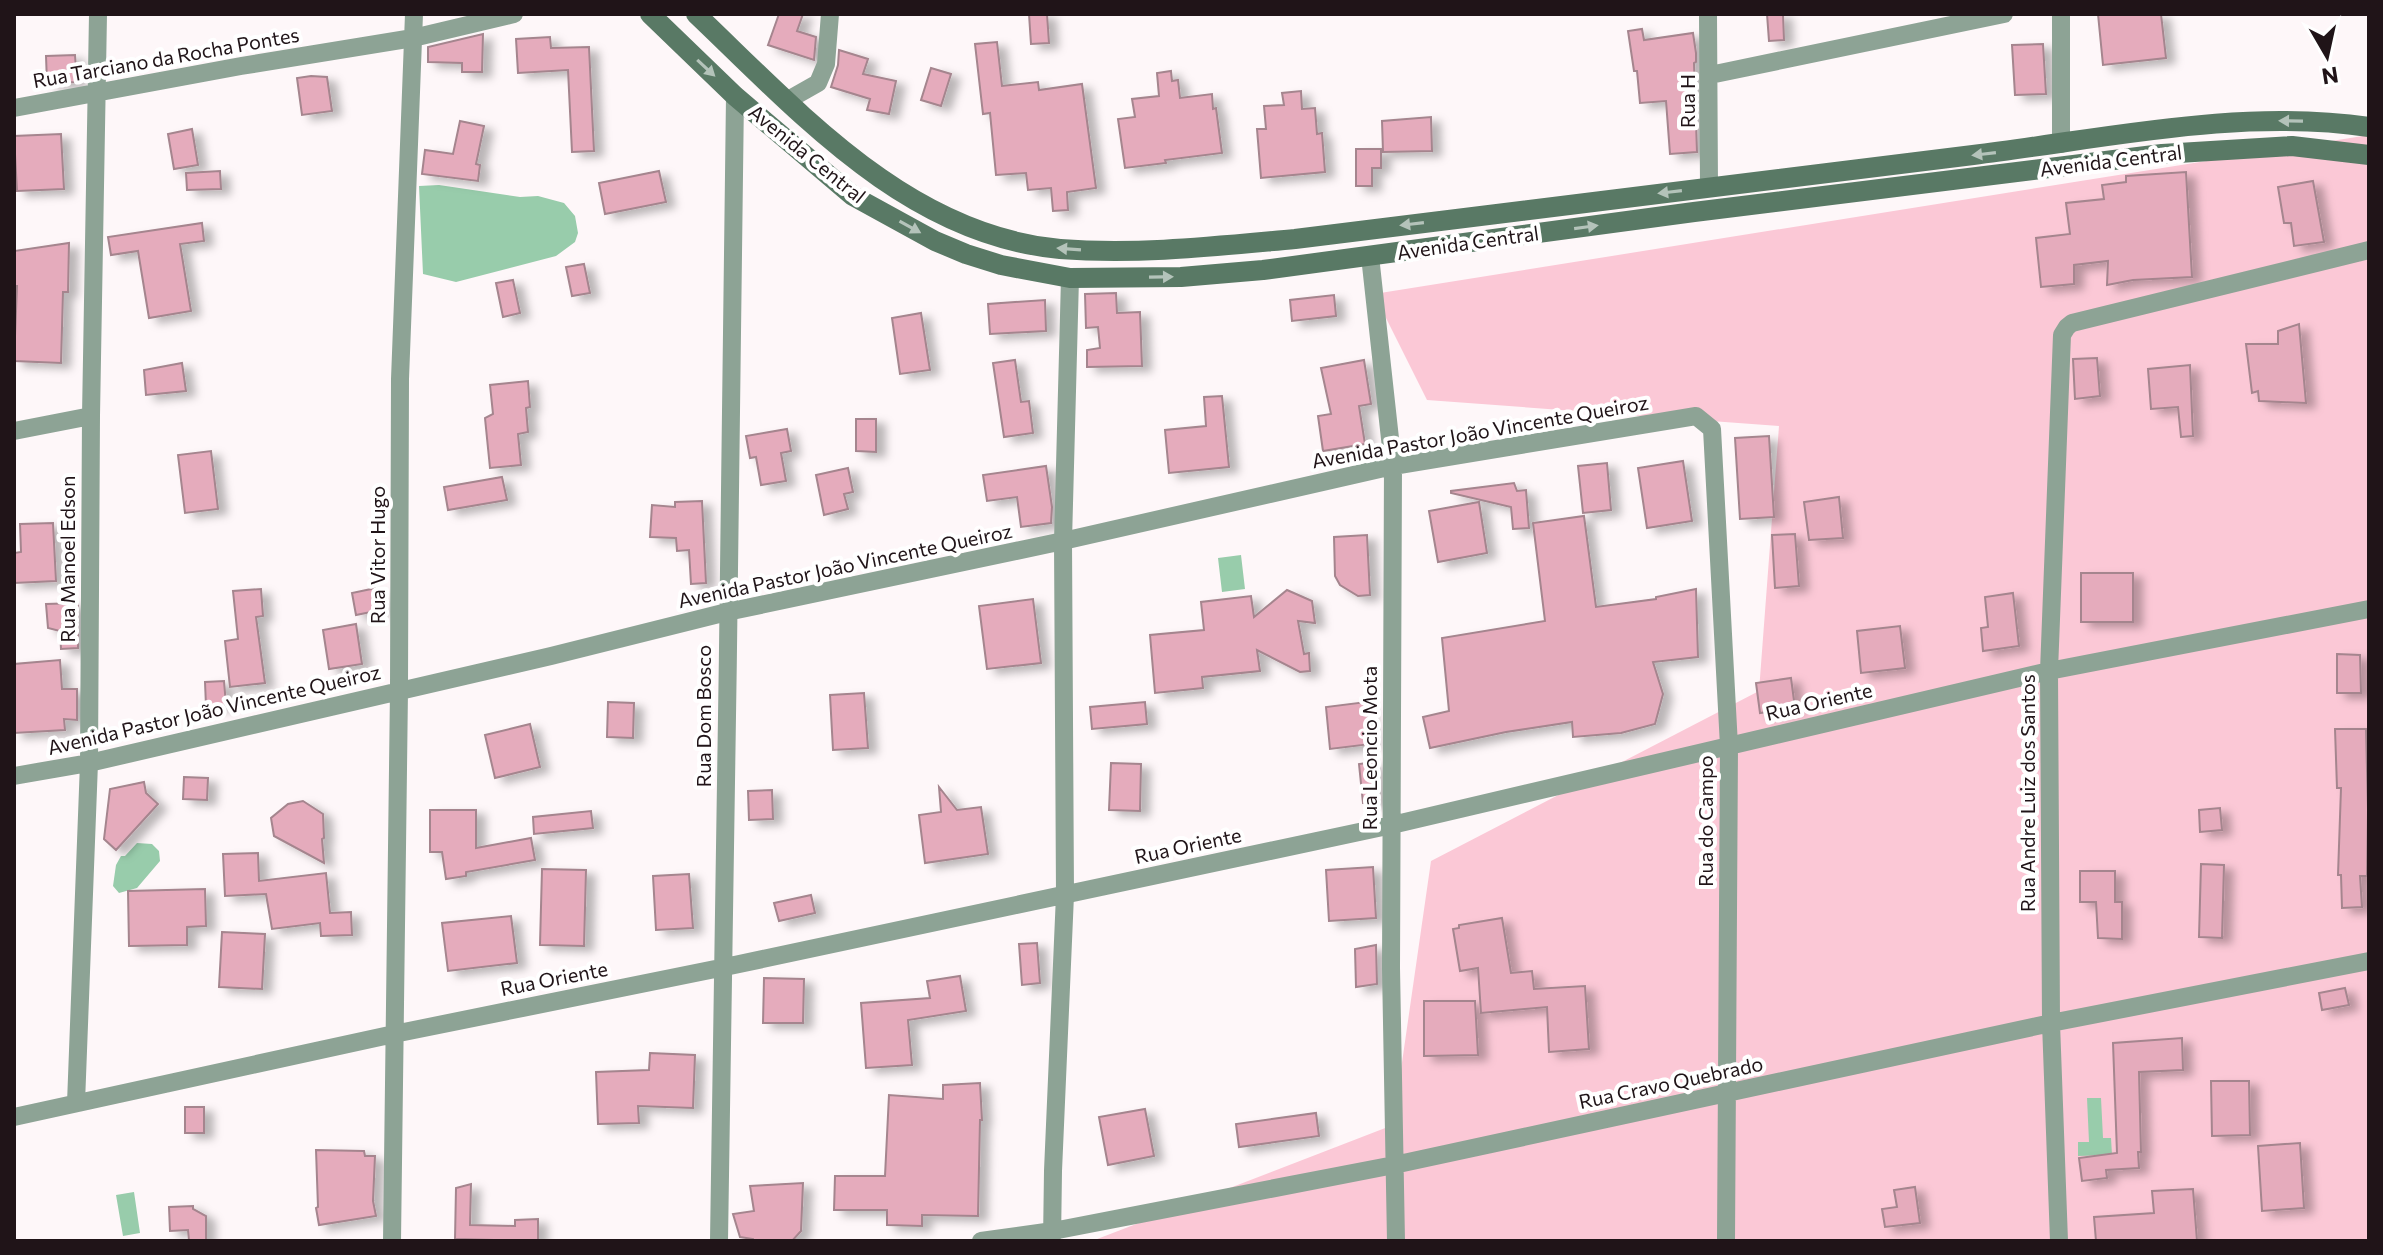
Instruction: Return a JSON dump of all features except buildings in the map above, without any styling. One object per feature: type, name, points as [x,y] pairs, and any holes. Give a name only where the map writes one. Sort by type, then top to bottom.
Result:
[{"type":"main road","name":"Avenida Central","points":[[650,14],[735,96],[853,196],[935,241],[966,254],[1001,265],[1070,278],[1181,277],[1263,270],[1709,210],[2162,154],[2292,146],[2369,155]]},
{"type":"main road","name":"Avenida Central","points":[[696,14],[835,143],[887,185],[959,224],[996,237],[1057,248],[1121,252],[1184,250],[1295,239],[2187,126],[2245,121],[2322,122],[2369,127]]},
{"type":"street","name":"Rua Manoel Edson","points":[[76,1103],[89,763],[98,14]]},
{"type":"street","name":"Rua Vitor Hugo","points":[[392,1241],[400,379],[414,14]]},
{"type":"street","name":"Rua Tarciano da Rocha Pontes","points":[[14,108],[97,91],[413,38],[514,14]]},
{"type":"street","points":[[788,100],[818,83],[826,64],[830,14]]},
{"type":"street","name":"Rua H","points":[[1708,14],[1709,187]]},
{"type":"street","points":[[1710,75],[2004,14]]},
{"type":"street","points":[[2061,14],[2061,144]]},
{"type":"street","name":"Rua Dom Bosco","points":[[719,1241],[735,96]]},
{"type":"street","name":"Rua Andre Luiz dos Santos","points":[[2059,1241],[2051,1023],[2049,671],[2062,335],[2072,323],[2369,250]]},
{"type":"street","name":"Rua Leoncio Mota","points":[[1370,256],[1393,466],[1391,968],[1396,1241]]},
{"type":"street","points":[[1052,1236],[1065,895],[1063,541],[1070,278]]},
{"type":"street","points":[[14,431],[91,416]]},
{"type":"street","name":"Avenida Pastor João Vincente Queiroz","points":[[14,776],[89,763],[727,612],[1063,541],[1393,466],[1690,416]]},
{"type":"street","name":"Rua do Campo","points":[[1690,416],[1701,418],[1712,429],[1729,746],[1726,1241]]},
{"type":"street","name":"Rua Oriente","points":[[14,1117],[394,1034],[1392,825],[2049,671],[2369,609]]},
{"type":"street","name":"Rua Cravo Quebrado","points":[[981,1241],[1052,1236],[2051,1023],[2369,961]]},
{"type":"shaded area","points":[[2369,135],[2369,1241],[1092,1241],[1393,1125],[1431,861],[1759,691],[1779,426],[1427,400],[1374,294]]},
{"type":"shaded area","points":[[439,185],[520,197],[538,196],[564,203],[575,216],[578,233],[575,242],[556,256],[456,282],[423,274],[419,186]]},
{"type":"shaded area","points":[[1241,555],[1245,589],[1222,592],[1218,558]]},
{"type":"shaded area","points":[[137,843],[152,844],[159,851],[160,861],[137,888],[119,893],[113,886],[116,865],[121,856],[125,856]]},
{"type":"shaded area","points":[[2087,1098],[2101,1098],[2103,1138],[2111,1138],[2112,1155],[2078,1156],[2078,1142],[2089,1142]]},
{"type":"shaded area","points":[[134,1192],[140,1233],[123,1236],[116,1195]]}]
